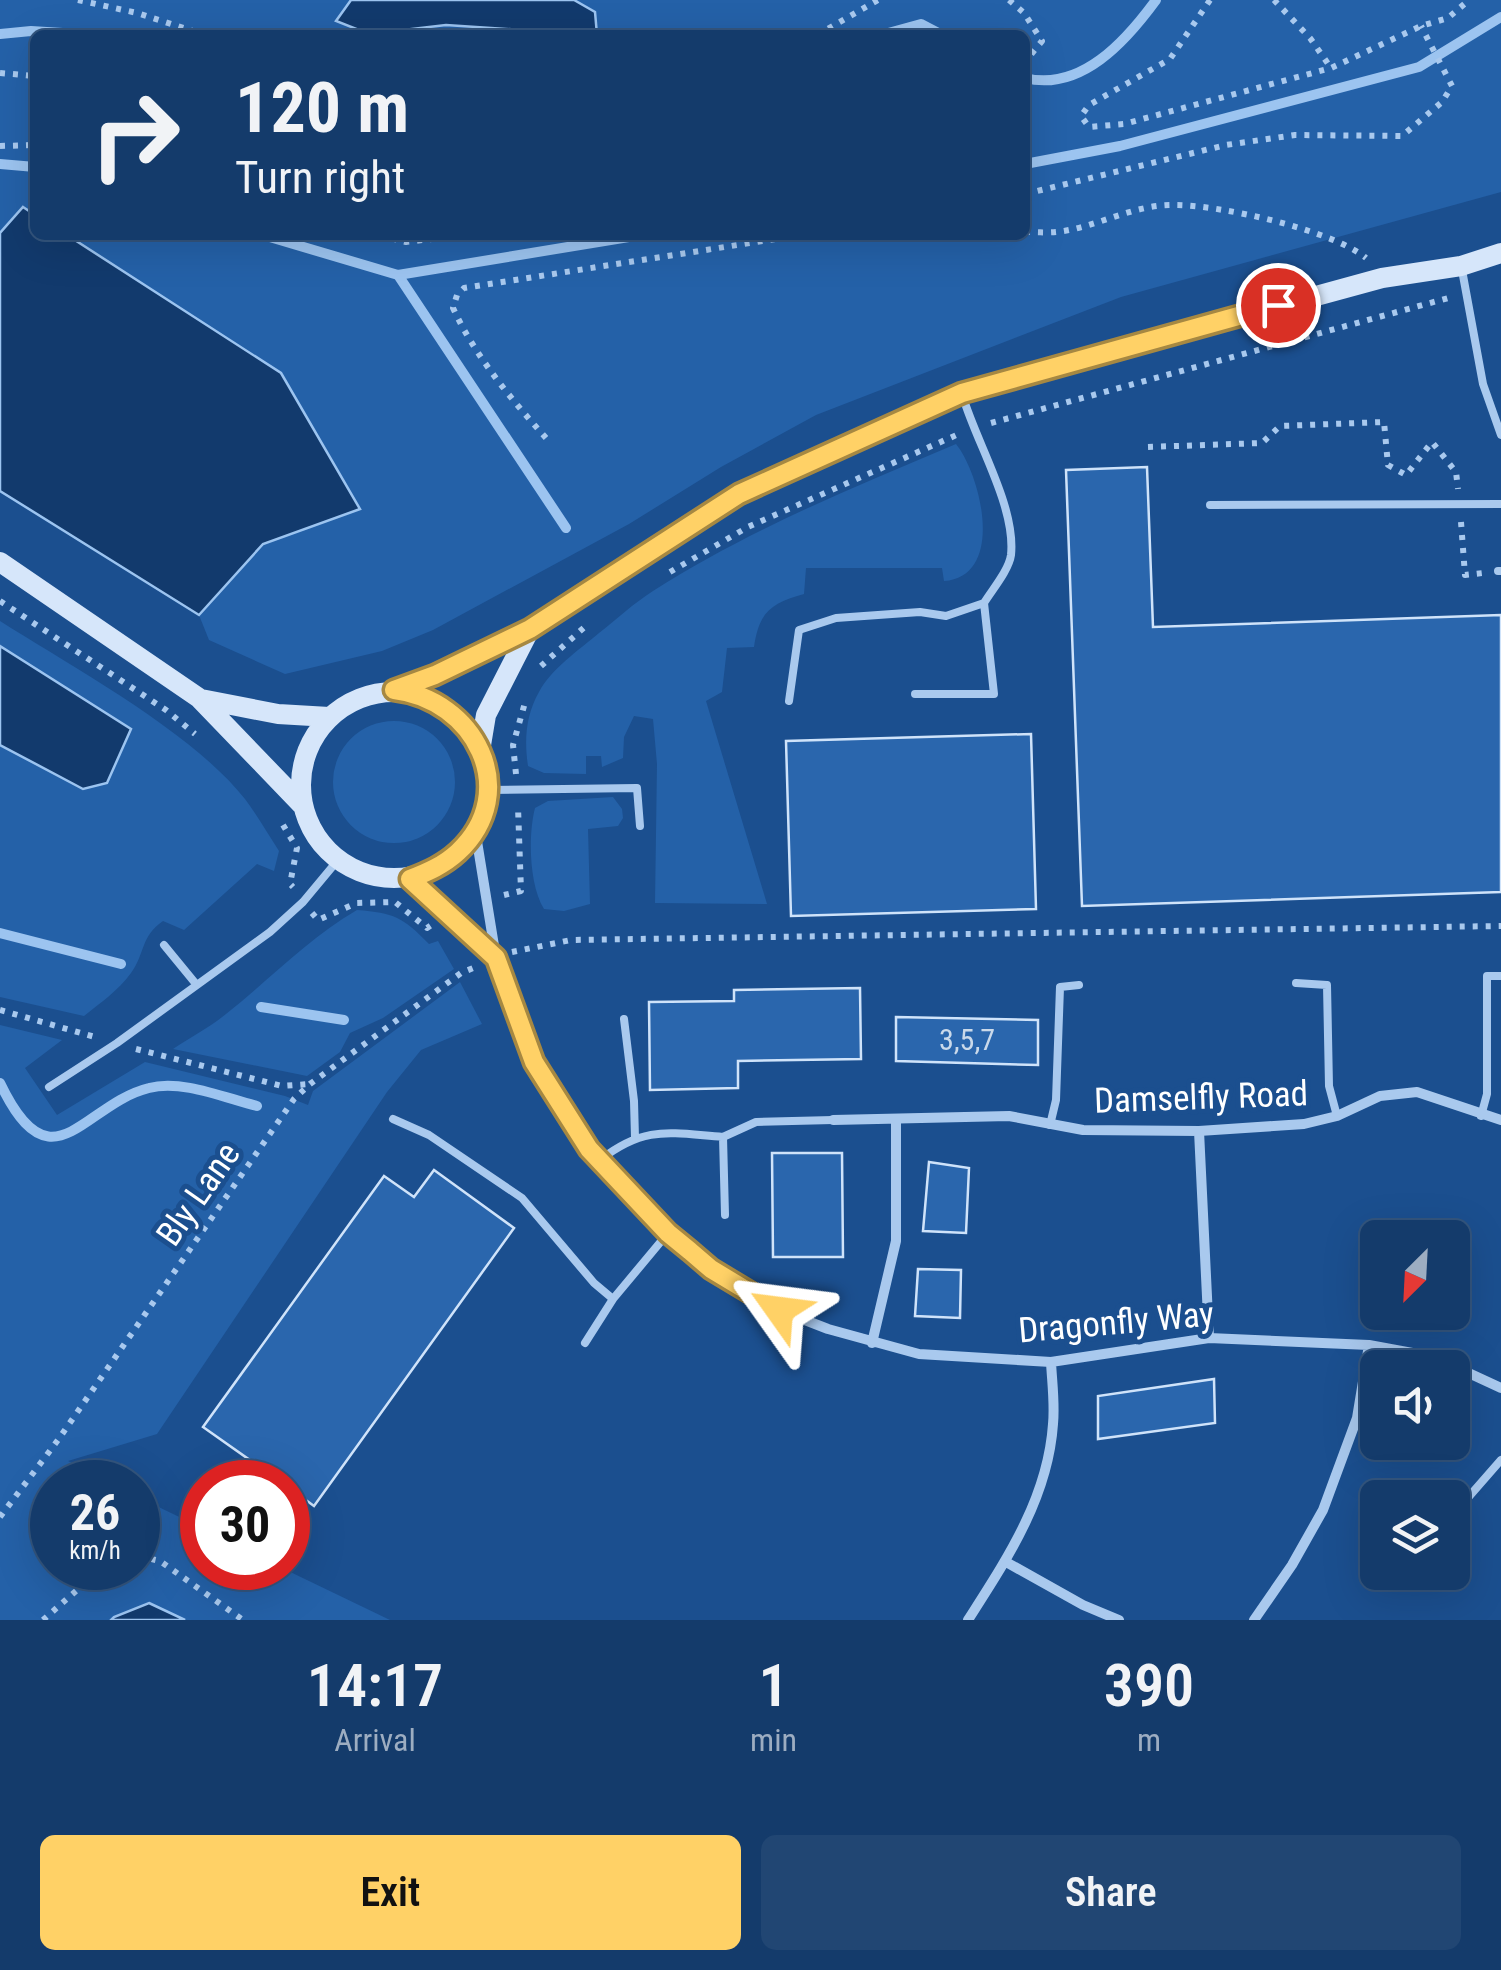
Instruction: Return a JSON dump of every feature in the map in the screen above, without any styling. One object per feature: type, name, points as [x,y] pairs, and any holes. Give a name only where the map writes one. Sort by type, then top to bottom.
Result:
[{"type":"street","points":[[303,806],[301,774],[310,744],[329,717],[369,695],[435,675],[530,629],[739,494],[962,393],[1382,278],[1462,266],[1501,253]]},
{"type":"street","points":[[0,562],[199,698],[303,806],[316,834],[338,860],[355,870],[385,878],[410,879],[436,869],[460,850],[474,830],[488,790],[480,752],[471,732],[455,714],[432,700],[394,690]]},
{"type":"street","points":[[480,752],[486,715],[530,629]]},
{"type":"street","points":[[199,698],[278,714],[329,717]]},
{"type":"street","name":"Dragonfly Way","points":[[474,830],[496,958],[534,1062],[589,1149],[668,1233],[711,1269],[779,1310],[872,1343],[919,1354],[1051,1362],[1209,1338],[1369,1345],[1434,1357],[1501,1388]]},
{"type":"street","name":"Dragonfly Way","points":[[410,879],[496,958]]},
{"type":"street","name":"Damselfly Road","points":[[834,1120],[1009,1116],[1083,1130],[1199,1132],[1304,1124],[1337,1116],[1380,1096],[1417,1092],[1501,1120]]},
{"type":"street","points":[[872,1343],[896,1241],[896,1120]]},
{"type":"street","points":[[1199,1132],[1209,1338]]},
{"type":"street","points":[[1254,1620],[1292,1566],[1323,1510],[1358,1418],[1369,1345]]},
{"type":"street","points":[[968,1620],[1006,1562],[1032,1510],[1047,1463],[1053,1422],[1051,1362]]},
{"type":"street","points":[[1006,1562],[1083,1605],[1119,1620]]},
{"type":"lane","points":[[1462,266],[1484,384],[1501,434]]},
{"type":"lane","points":[[915,694],[994,694],[984,604],[1011,558],[1005,503],[972,428],[962,393]]},
{"type":"lane","points":[[1210,504],[1501,504]]},
{"type":"lane","points":[[788,701],[799,630],[836,618],[920,612],[946,616],[984,604]]},
{"type":"lane","points":[[488,790],[637,788],[640,826]]},
{"type":"lane","points":[[49,1086],[118,1043],[270,932],[303,902],[338,860]]},
{"type":"lane","points":[[164,945],[196,984]]},
{"type":"lane","points":[[1482,1116],[1486,1094],[1487,976],[1501,976]]},
{"type":"lane","points":[[1296,982],[1327,985],[1329,1086],[1337,1116]]},
{"type":"lane","points":[[1050,1125],[1056,1100],[1060,986],[1079,985]]},
{"type":"lane","points":[[624,1019],[635,1138]]},
{"type":"lane","points":[[393,1120],[429,1135],[522,1198],[594,1283],[614,1300]]},
{"type":"lane","points":[[600,1160],[624,1141],[658,1132],[723,1137],[756,1122],[834,1120]]},
{"type":"lane","points":[[723,1137],[724,1216]]},
{"type":"lane","points":[[585,1343],[668,1233]]},
{"type":"lane","points":[[1470,1495],[1501,1460]]},
{"type":"path","points":[[78,0],[190,30]]},
{"type":"path","points":[[826,30],[878,0]]},
{"type":"path","points":[[1008,0],[1024,13],[1042,41],[1030,56]]},
{"type":"path","points":[[1210,0],[1170,59],[1089,104],[1082,116],[1089,127],[1124,124],[1331,68],[1421,26],[1448,18],[1469,0]]},
{"type":"path","points":[[1274,0],[1310,38],[1331,68]]},
{"type":"path","points":[[1030,193],[1226,145],[1295,134],[1402,136],[1442,102],[1452,86],[1421,26]]},
{"type":"path","points":[[0,73],[30,76]]},
{"type":"path","points":[[0,146],[30,145]]},
{"type":"path","points":[[1030,232],[1058,232],[1116,214],[1174,204],[1279,221],[1363,254],[1382,278]]},
{"type":"path","points":[[546,438],[517,406],[462,327],[453,308],[464,288],[769,240]]},
{"type":"path","points":[[666,575],[748,527],[972,428],[1468,293]]},
{"type":"path","points":[[1148,447],[1262,443],[1280,426],[1384,422],[1388,465],[1406,475],[1432,442],[1456,472],[1464,575],[1500,570]]},
{"type":"path","points":[[0,601],[166,710],[206,743]]},
{"type":"path","points":[[532,673],[601,613]]},
{"type":"path","points":[[486,900],[521,891],[513,744],[528,691]]},
{"type":"path","points":[[278,817],[297,848],[290,884],[318,920],[357,903],[395,902],[426,928],[450,914]]},
{"type":"path","name":"Bly Lane","points":[[0,1518],[294,1100],[310,1084],[461,974],[496,958],[525,947],[571,940],[1501,926]]},
{"type":"path","points":[[0,1010],[177,1062],[282,1086],[310,1084]]},
{"type":"path","points":[[160,1561],[242,1620]]},
{"type":"path","points":[[43,1620],[77,1590]]},
{"type":"shaded area","points":[[0,0],[1501,0],[1501,192],[1121,297],[816,415],[629,524],[433,630],[382,651],[285,674],[209,640],[199,615],[263,544],[359,510],[281,373],[75,240],[1030,240],[1030,30],[30,30],[30,212],[23,207],[0,233]]},
{"type":"shaded area","points":[[351,0],[574,0],[595,12],[597,30],[446,25],[359,30],[336,21]]},
{"type":"shaded area","points":[[23,207],[30,212],[30,240],[75,240],[281,373],[360,509],[263,544],[199,615],[0,491],[0,233]]},
{"type":"shaded area","points":[[956,444],[973,478],[983,522],[976,562],[963,575],[944,581],[942,568],[806,568],[804,594],[769,610],[759,625],[754,647],[727,648],[722,692],[706,701],[767,904],[655,903],[657,764],[653,719],[634,716],[624,737],[623,758],[602,767],[601,756],[586,756],[586,774],[544,773],[528,766],[526,746],[531,709],[544,684],[566,660],[632,606],[689,569],[801,511]]},
{"type":"shaded area","points":[[0,621],[130,702],[194,749],[245,799],[279,851],[274,871],[257,864],[184,930],[163,921],[147,939],[126,979],[84,1016],[0,997],[0,745],[83,789],[131,729],[0,646]]},
{"type":"shaded area","points":[[0,646],[131,729],[107,783],[83,789],[0,745]]},
{"type":"shaded area","points":[[394,721],[417,726],[437,739],[450,759],[455,782],[450,805],[437,825],[417,838],[394,843],[371,838],[351,825],[338,805],[333,782],[338,759],[351,739],[371,726]]},
{"type":"shaded area","points":[[613,797],[622,809],[623,818],[618,826],[588,829],[590,904],[564,911],[544,909],[535,887],[531,860],[535,808],[548,801]]},
{"type":"shaded area","points":[[357,910],[389,915],[405,922],[429,944],[438,941],[454,969],[383,1018],[350,1033],[340,1052],[307,1076],[173,1049],[220,1019],[306,946]]},
{"type":"shaded area","points":[[460,982],[482,1024],[421,1050],[387,1092],[157,1434],[71,1460],[30,1460],[30,1590],[160,1590],[160,1508],[180,1517],[180,1590],[310,1590],[310,1581],[390,1620],[0,1620],[0,1025],[62,1040],[25,1068],[57,1115],[145,1062],[308,1105],[313,1091]]},
{"type":"shaded area","points":[[149,1603],[185,1620],[111,1620],[114,1617]]},
{"type":"building","points":[[1147,467],[1153,627],[1501,615],[1501,892],[1082,906],[1066,470]]},
{"type":"building","points":[[1031,734],[1036,909],[791,916],[786,741]]},
{"type":"building","points":[[860,988],[861,1059],[738,1061],[738,1088],[650,1090],[649,1002],[734,1001],[734,990]]},
{"type":"building","points":[[896,1017],[1038,1020],[1038,1065],[896,1061]]},
{"type":"building","points":[[772,1153],[842,1153],[843,1257],[773,1257]]},
{"type":"building","points":[[929,1162],[969,1168],[966,1233],[923,1231]]},
{"type":"building","points":[[434,1170],[514,1228],[314,1506],[310,1503],[310,1460],[250,1460],[203,1427],[384,1176],[414,1197]]},
{"type":"building","points":[[918,1269],[961,1270],[960,1318],[915,1316]]},
{"type":"building","points":[[1214,1379],[1215,1423],[1098,1439],[1098,1396]]},
{"type":"waterway","points":[[1030,78],[1065,77],[1100,60],[1156,0]]},
{"type":"waterway","points":[[1030,163],[1120,146],[1419,67],[1501,17]]},
{"type":"waterway","points":[[899,30],[921,24],[932,30]]},
{"type":"waterway","points":[[0,34],[30,31]]},
{"type":"waterway","points":[[0,164],[30,167]]},
{"type":"waterway","points":[[280,240],[398,275],[566,528]]},
{"type":"waterway","points":[[398,275],[611,240]]},
{"type":"waterway","points":[[0,933],[121,964]]},
{"type":"waterway","points":[[261,1007],[344,1020]]},
{"type":"waterway","points":[[0,1083],[19,1115],[36,1132],[53,1137],[69,1132],[126,1097],[162,1086],[203,1091],[257,1106]]},
{"type":"route","points":[[779,1310],[711,1269],[668,1233],[589,1149],[534,1062],[496,958],[410,879],[436,869],[460,850],[481,816],[488,790],[486,769],[471,732],[455,714],[414,692],[394,690],[435,675],[530,629],[739,494],[962,393],[1278,305]]}]
